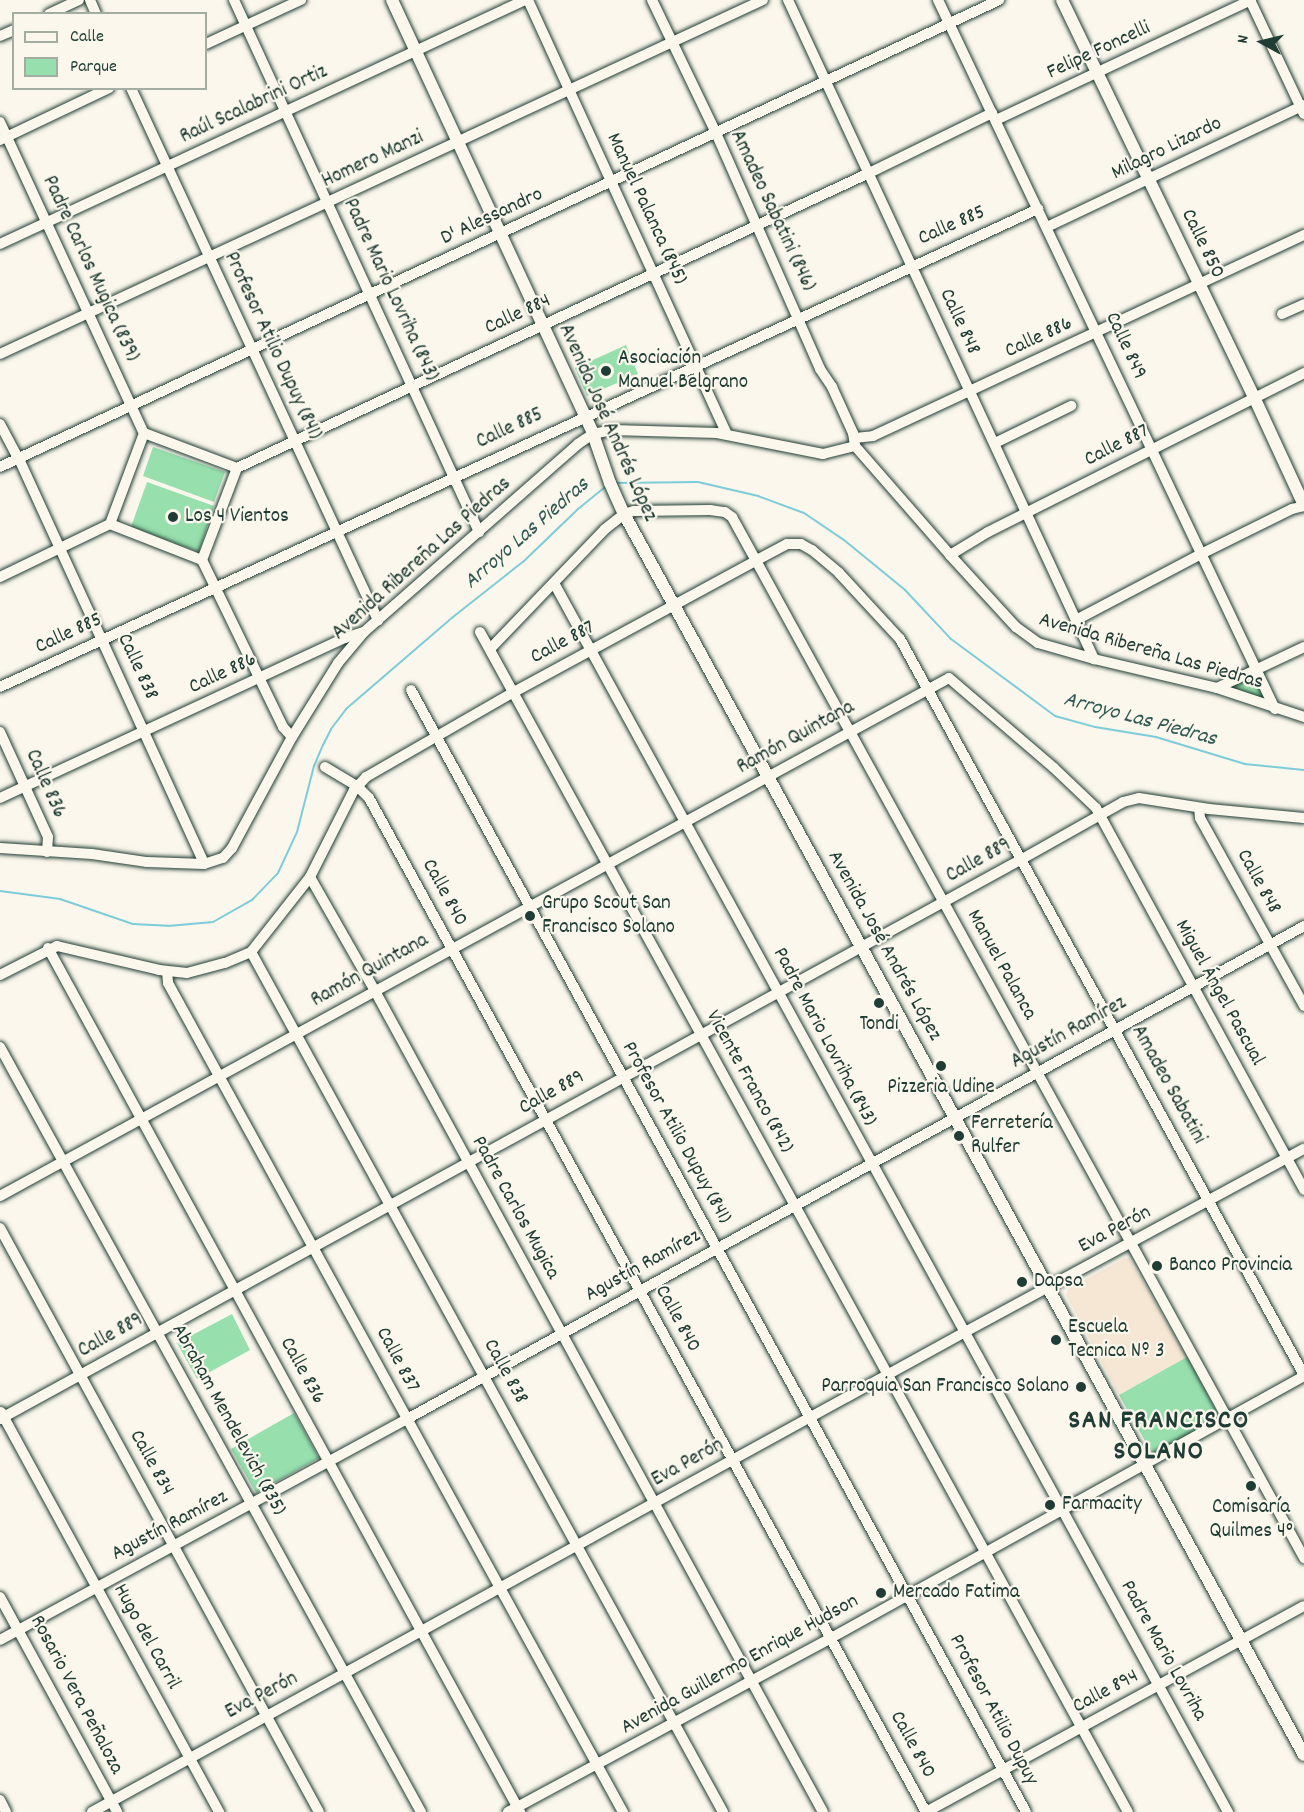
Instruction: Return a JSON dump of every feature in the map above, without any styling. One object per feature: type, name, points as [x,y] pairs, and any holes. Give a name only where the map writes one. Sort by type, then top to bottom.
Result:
[{"type":"main road","name":"Avenida José Andrés López","points":[[392,0],[595,439],[624,514],[1304,1755]]},
{"type":"main road","name":"Calle 850","points":[[1062,0],[1200,284],[1304,506]]},
{"type":"street","points":[[53,12],[79,0]]},
{"type":"street","name":"Padre Mario Lovriha (843)","points":[[234,0],[479,532]]},
{"type":"street","points":[[207,44],[301,0]]},
{"type":"street","name":"Raúl Scalabrini Ortiz","points":[[0,244],[527,0]]},
{"type":"street","name":"Manuel Palanca (845)","points":[[527,0],[571,90],[727,434]]},
{"type":"street","name":"Amadeo Sabatini (846)","points":[[652,0],[716,133],[756,225],[800,317],[820,369],[832,387],[855,442]]},
{"type":"street","name":"Homero Manzi","points":[[0,354],[763,0]]},
{"type":"street","name":"Calle 848","points":[[788,0],[1094,660]]},
{"type":"street","name":"Calle 849","points":[[938,0],[1275,709]]},
{"type":"street","name":"D' Alessandro","points":[[0,467],[501,235],[999,0]]},
{"type":"street","points":[[1250,0],[1303,108]]},
{"type":"street","name":"Felipe Foncelli","points":[[994,116],[1098,74],[1250,0]]},
{"type":"street","points":[[4,138],[105,90]]},
{"type":"street","name":"Profesor Atilio Dupuy (841)","points":[[133,90],[166,167],[378,620]]},
{"type":"street","name":"Milagro Lizardo","points":[[1047,227],[1303,108]]},
{"type":"street","name":"Calle 884","points":[[237,468],[994,116]]},
{"type":"street","name":"Padre Carlos Mugica (839)","points":[[0,122],[4,138],[47,222],[144,434]]},
{"type":"street","name":"Calle 885","points":[[0,687],[102,639],[218,589],[696,364],[1038,209]]},
{"type":"street","name":"Calle 886","points":[[855,442],[970,392],[1304,235]]},
{"type":"street","points":[[1282,314],[1304,304]]},
{"type":"street","name":"Calle 887","points":[[950,555],[988,532],[1304,373]]},
{"type":"street","points":[[995,443],[1071,406]]},
{"type":"street","name":"Calle 838","points":[[0,424],[19,459],[204,864]]},
{"type":"street","points":[[595,439],[606,431],[659,430],[727,434],[816,454],[830,454],[855,442]]},
{"type":"street","points":[[0,577],[110,524],[144,434],[237,468],[202,560]]},
{"type":"street","name":"Avenida Ribereña Las Piedras","points":[[0,848],[92,854],[147,862],[204,864],[223,858],[232,848],[292,737],[338,663],[364,633],[578,444],[595,439]]},
{"type":"street","name":"Avenida Ribereña Las Piedras","points":[[855,442],[950,555],[1029,638],[1094,660],[1217,688],[1304,717]]},
{"type":"street","points":[[1076,620],[1292,509],[1304,506]]},
{"type":"street","name":"Manuel Palanca","points":[[624,514],[634,511],[710,510],[724,512],[732,517],[1304,1558]]},
{"type":"street","points":[[490,648],[605,529],[624,514]]},
{"type":"street","points":[[110,524],[202,560],[283,727],[292,737]]},
{"type":"street","name":"Calle 887","points":[[357,786],[366,777],[514,692],[792,543],[812,550],[839,573],[880,615],[900,639],[927,689]]},
{"type":"street","name":"Padre Mario Lovriha (843)","points":[[554,584],[1062,1509]]},
{"type":"street","name":"Vicente Franco (842)","points":[[480,632],[1128,1812]]},
{"type":"street","name":"Calle 886","points":[[0,798],[345,638],[364,633]]},
{"type":"street","points":[[1217,688],[1304,647]]},
{"type":"street","name":"Ramón Quintana","points":[[0,1196],[949,678],[1054,768],[1093,804],[1100,815]]},
{"type":"street","name":"Amadeo Sabatini","points":[[927,689],[1304,1375]]},
{"type":"street","name":"Profesor Atilio Dupuy (841)","points":[[411,690],[908,1594]]},
{"type":"street","name":"Calle 836","points":[[0,732],[48,837],[47,852]]},
{"type":"street","name":"Calle 840","points":[[325,767],[357,786],[369,798],[926,1812]]},
{"type":"street","points":[[0,975],[48,948],[63,947],[167,971],[201,971],[251,952],[310,877],[357,786]]},
{"type":"street","name":"Calle 889","points":[[1,1416],[158,1333],[1123,802],[1139,798],[1199,808]]},
{"type":"street","points":[[1199,808],[1304,818]]},
{"type":"street","name":"Calle 848","points":[[1199,808],[1200,818],[1304,1006]]},
{"type":"street","name":"Miguel Ángel Pascual","points":[[1100,815],[1304,1190]]},
{"type":"street","name":"Padre Carlos Mugica","points":[[310,877],[375,991],[823,1812]]},
{"type":"street","name":"Agustín Ramírez","points":[[0,1640],[1304,926]]},
{"type":"street","name":"Calle 836","points":[[48,948],[422,1632],[515,1810]]},
{"type":"street","name":"Calle 838","points":[[251,952],[723,1812]]},
{"type":"street","name":"Calle 837","points":[[167,971],[168,983],[623,1812]]},
{"type":"street","name":"Abraham Mendelevich (835)","points":[[0,1047],[421,1812]]},
{"type":"street","name":"Eva Perón","points":[[92,1812],[114,1807],[190,1758],[655,1505],[965,1332],[1304,1149]]},
{"type":"street","name":"Calle 834","points":[[0,1228],[319,1812]]},
{"type":"street","name":"Avenida Guillermo Enrique Hudson","points":[[515,1810],[1228,1420],[1304,1375]]},
{"type":"street","name":"Hugo del Carril","points":[[1,1416],[219,1812]]},
{"type":"street","name":"Padre Mario Lovriha","points":[[1062,1509],[1228,1812]]},
{"type":"street","name":"Profesor Atilio Dupuy","points":[[908,1594],[1026,1812]]},
{"type":"street","name":"Rosario Vera Peñaloza","points":[[0,1597],[114,1807]]},
{"type":"street","name":"Calle 894","points":[[926,1812],[1304,1606]]},
{"type":"street","points":[[0,1800],[6,1812]]},
{"type":"shaded area","points":[[1125,1258],[1130,1259],[1187,1357],[1119,1395],[1066,1295],[1068,1289]]},
{"type":"green space","name":"Asociación Manuel Belgrano","points":[[626,345],[638,374],[587,396],[575,368]]},
{"type":"green space","points":[[153,447],[225,472],[214,502],[143,476]]},
{"type":"green space","name":"Los 4 Vientos","points":[[147,482],[214,506],[199,552],[131,527]]},
{"type":"green space","points":[[1253,675],[1266,701],[1225,688]]},
{"type":"green space","points":[[232,1314],[250,1350],[197,1379],[177,1343]]},
{"type":"green space","points":[[1187,1357],[1220,1417],[1153,1455],[1119,1395]]},
{"type":"green space","points":[[294,1413],[319,1458],[256,1493],[231,1449]]},
{"type":"waterway","name":"Arroyo Las Piedras","points":[[614,483],[698,482],[758,496],[804,513],[844,540],[905,590],[951,639],[1055,716],[1095,727],[1156,737],[1245,764],[1304,770]]},
{"type":"waterway","name":"Arroyo Las Piedras","points":[[0,891],[60,899],[133,924],[168,926],[213,922],[252,900],[278,873],[297,832],[314,766],[331,729],[346,709],[453,617],[524,561],[578,509],[606,486]]},
{"type":"place","name":"Asociación Manuel Belgrano","points":[[606,371]]},
{"type":"place","name":"Los 4 Vientos","points":[[173,517]]},
{"type":"place","name":"Grupo Scout San Francisco Solano","points":[[530,916]]},
{"type":"place","name":"Tondi","points":[[879,1003]]},
{"type":"place","name":"Pizzeria Udine","points":[[941,1066]]},
{"type":"place","name":"Ferretería Rulfer","points":[[959,1136]]},
{"type":"place","name":"Banco Provincia","points":[[1157,1266]]},
{"type":"place","name":"Dapsa","points":[[1022,1282]]},
{"type":"place","name":"Escuela Tecnica Nº 3","points":[[1056,1340]]},
{"type":"place","name":"Parroquia San Francisco Solano","points":[[1081,1387]]},
{"type":"place","name":"Comisaría Quilmes 4°","points":[[1251,1486]]},
{"type":"place","name":"Farmacity","points":[[1050,1505]]},
{"type":"place","name":"Mercado Fatima","points":[[881,1593]]},
{"type":"district","name":"SAN FRANCISCO SOLANO","points":[[1159,1436]]}]
